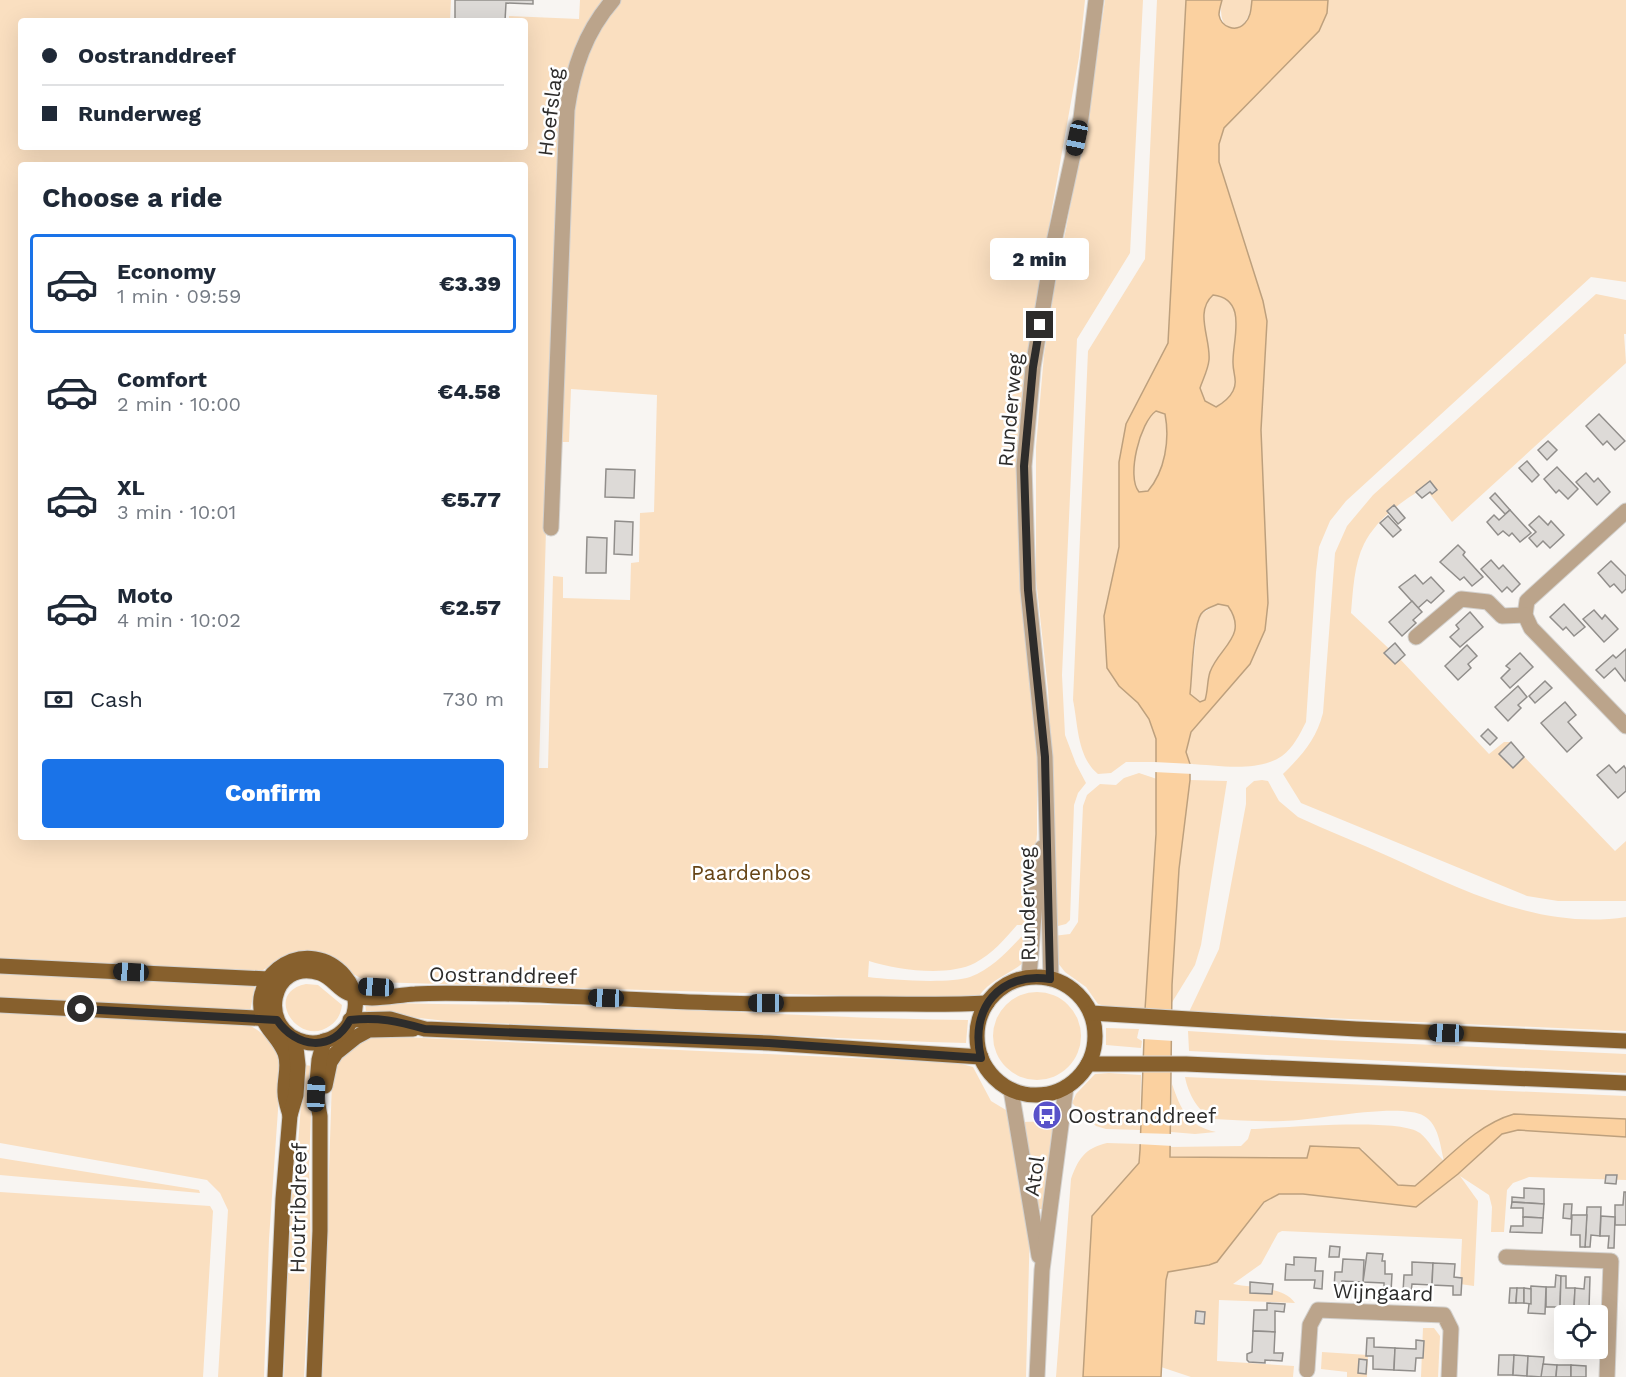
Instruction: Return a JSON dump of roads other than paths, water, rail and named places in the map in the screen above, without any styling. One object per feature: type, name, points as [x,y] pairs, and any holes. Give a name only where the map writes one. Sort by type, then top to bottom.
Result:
[{"type":"main road","points":[[309,958],[328,962],[342,973],[353,990],[350,1020],[341,1033],[324,1041],[311,1043],[295,1039],[270,1019],[261,1000],[268,979],[290,962],[309,958]]},
{"type":"main road","points":[[0,966],[268,979]]},
{"type":"main road","points":[[270,1019],[281,983],[298,972],[324,974],[340,988],[353,990]]},
{"type":"main road","points":[[1029,977],[1050,979],[1075,991],[1091,1013],[1095,1039],[1088,1064],[1075,1081],[1066,1087],[1039,1095],[1011,1090],[999,1082],[981,1058],[978,1030],[981,1016],[987,1004],[1001,989],[1029,977]]},
{"type":"main road","name":"Oostranddreef","points":[[353,990],[395,988],[413,994],[508,994],[723,1003],[987,1004]]},
{"type":"main road","points":[[0,1005],[270,1019]]},
{"type":"main road","points":[[1091,1013],[1356,1029],[1626,1041]]},
{"type":"main road","name":"Houtribdreef","points":[[270,1019],[266,1027],[286,1056],[285,1093],[290,1115]]},
{"type":"main road","points":[[350,1020],[390,1019],[425,1029]]},
{"type":"main road","points":[[320,1116],[330,1062],[342,1048],[369,1030],[425,1029],[769,1043],[981,1058]]},
{"type":"main road","name":"Houtribdreef","points":[[274,1377],[280,1236],[290,1115],[296,1095],[298,1065],[295,1039]]},
{"type":"main road","name":"Houtribdreef","points":[[314,1377],[320,1231],[320,1116],[316,1094],[317,1073],[324,1041]]},
{"type":"main road","points":[[1088,1064],[1186,1064],[1626,1083]]},
{"type":"street","name":"Hoefslag","points":[[551,528],[567,110],[582,48],[601,13],[613,0]]},
{"type":"street","name":"Runderweg","points":[[1050,979],[1045,757],[1028,590],[1024,466],[1033,367],[1054,242],[1081,118],[1096,0]]},
{"type":"street","points":[[1626,511],[1527,601],[1525,615],[1531,628],[1626,726]]},
{"type":"street","points":[[1416,637],[1461,599],[1488,602],[1502,616],[1525,615]]},
{"type":"street","name":"Runderweg","points":[[1029,977],[1038,866],[1046,828]]},
{"type":"street","name":"Atol","points":[[1037,1377],[1042,1270],[1066,1087]]},
{"type":"street","name":"Atol","points":[[1011,1090],[1042,1270]]},
{"type":"street","points":[[1506,1257],[1611,1261],[1607,1377]]},
{"type":"street","name":"Wijngaard","points":[[1307,1370],[1310,1325],[1318,1310],[1444,1315],[1450,1329],[1449,1377]]},
{"type":"place","name":"Oostranddreef","points":[[1047,1115]]},
{"type":"park label","name":"Paardenbos","points":[[751,872]]}]
